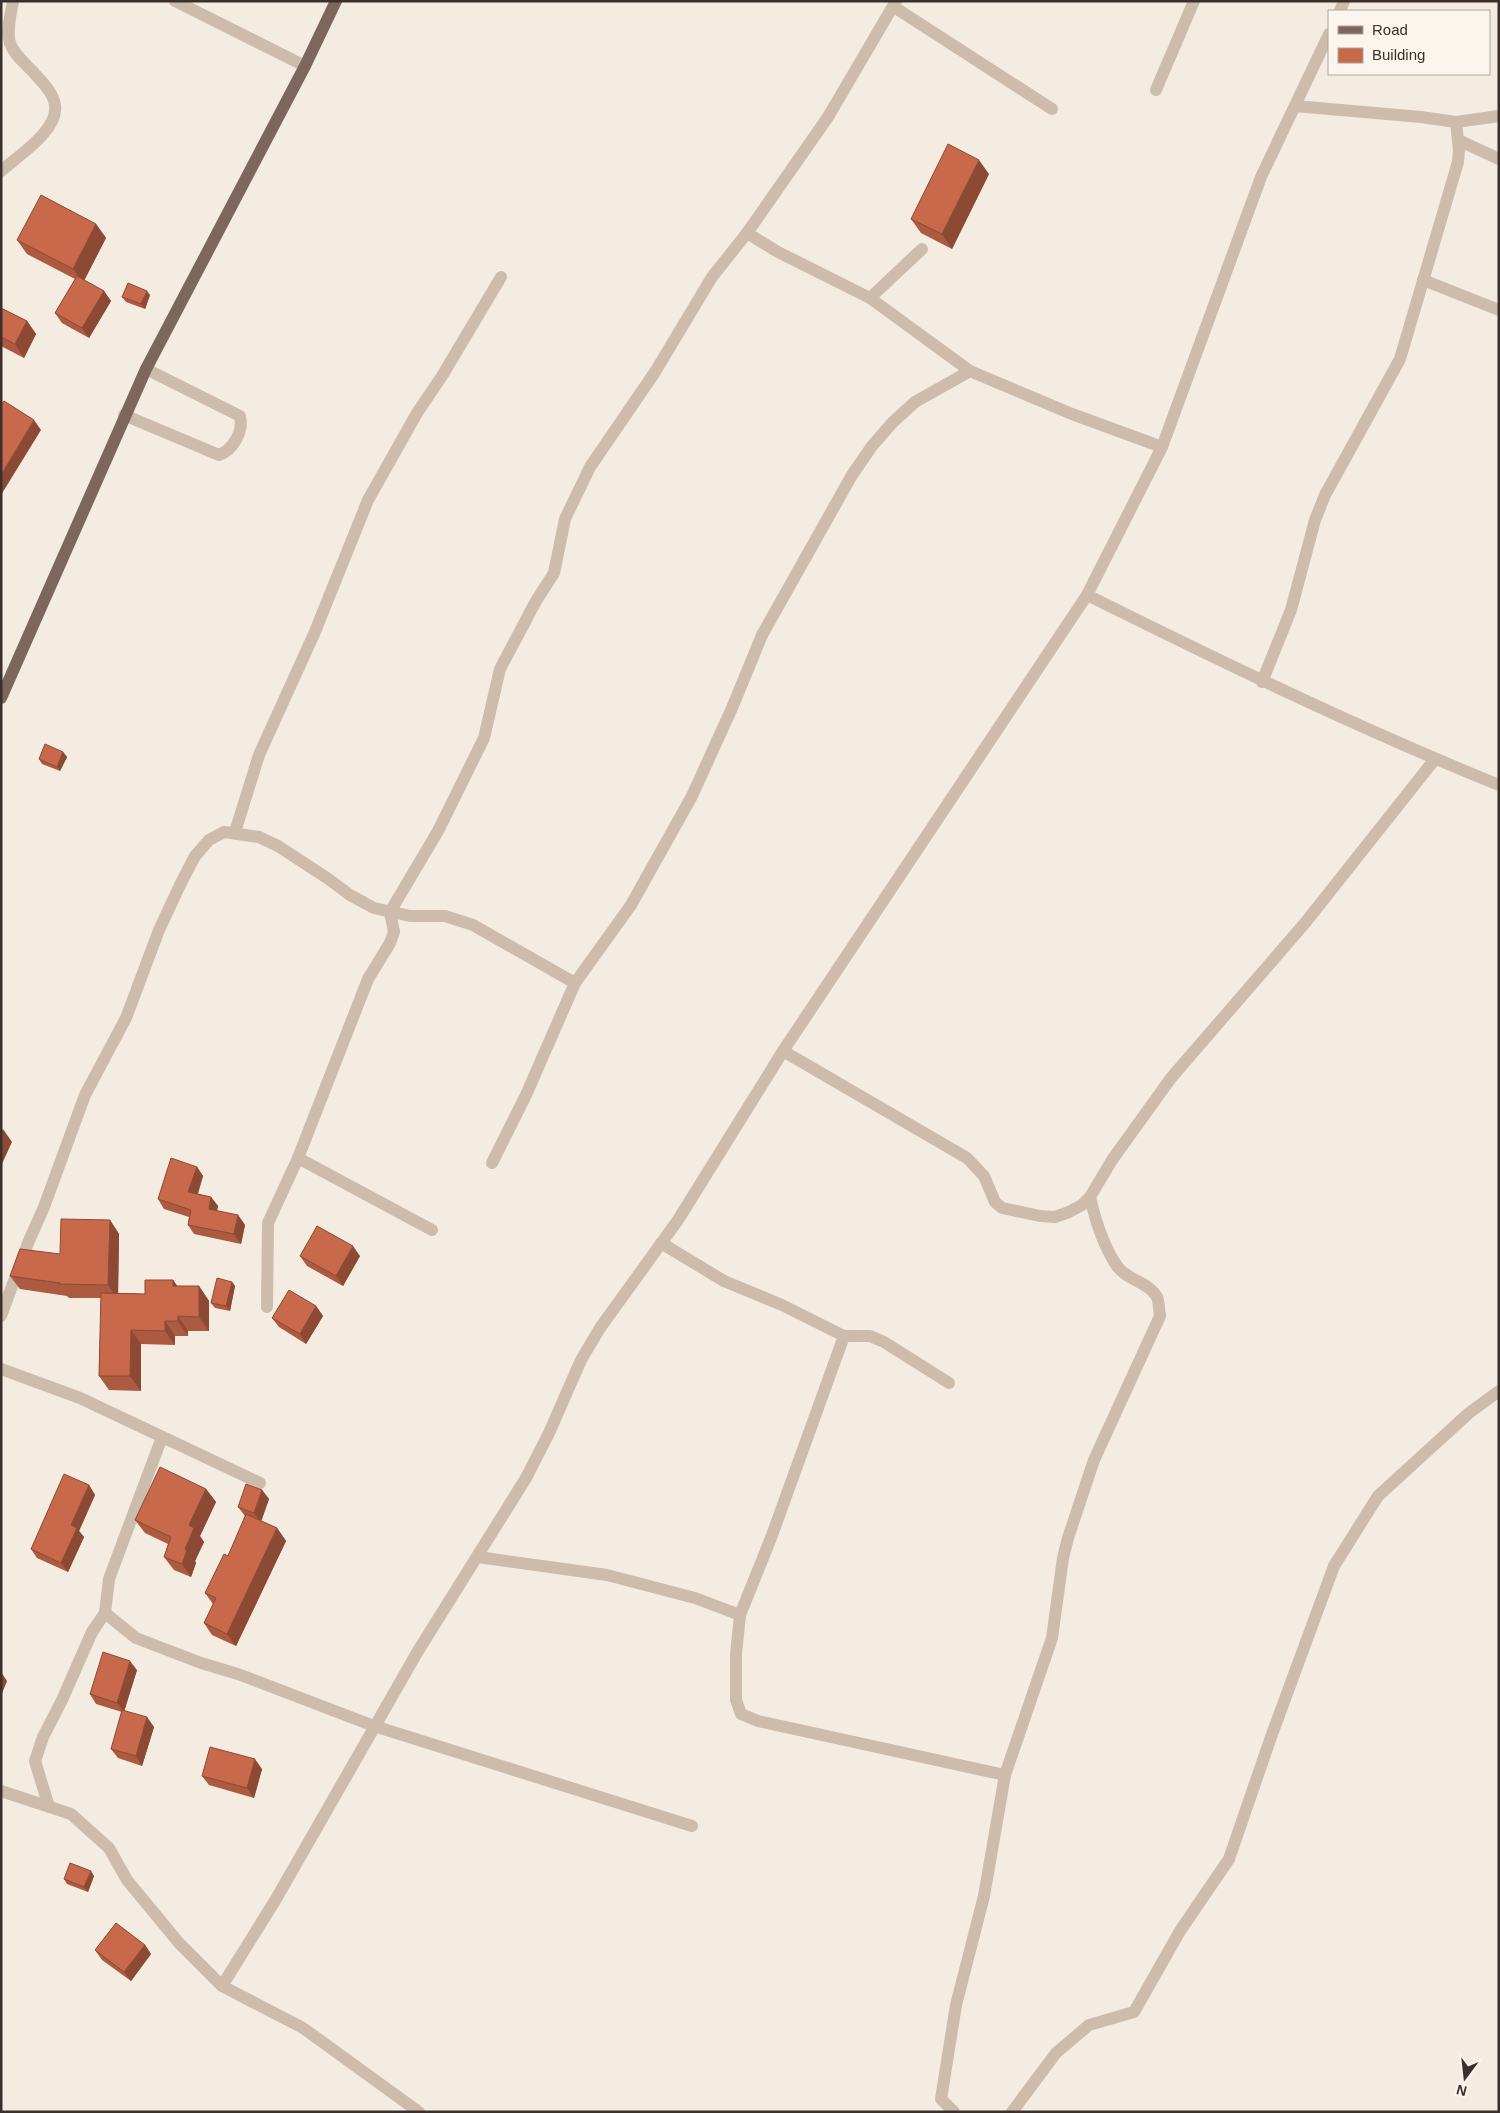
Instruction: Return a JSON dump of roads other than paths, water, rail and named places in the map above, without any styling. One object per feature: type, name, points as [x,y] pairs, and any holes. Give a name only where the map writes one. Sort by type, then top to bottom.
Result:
[{"type":"main road","points":[[1,698],[124,415],[146,369],[305,66],[336,1]]},
{"type":"street","points":[[1,171],[42,136],[49,128],[55,111],[55,104],[50,92],[15,53],[10,42],[13,1]]},
{"type":"street","points":[[175,1],[305,66]]},
{"type":"street","points":[[1156,90],[1194,1]]},
{"type":"street","points":[[267,1307],[268,1223],[298,1158],[368,979],[394,932],[390,912],[438,831],[484,738],[500,669],[536,601],[554,573],[565,519],[590,467],[655,372],[712,277],[747,233],[828,117],[895,4],[1052,110]]},
{"type":"street","points":[[222,1986],[276,1898],[418,1650],[526,1478],[549,1433],[581,1360],[600,1328],[678,1220],[783,1051],[1087,595],[1162,447],[1262,177],[1328,36]]},
{"type":"street","points":[[1296,106],[1456,122],[1499,116]]},
{"type":"street","points":[[1262,682],[1291,610],[1315,520],[1325,496],[1395,372],[1458,162],[1456,122]]},
{"type":"street","points":[[1458,140],[1499,159]]},
{"type":"street","points":[[747,233],[778,252],[870,298],[970,370],[1072,414],[1162,447]]},
{"type":"street","points":[[870,298],[922,249]]},
{"type":"street","points":[[235,832],[259,755],[314,634],[368,500],[417,413],[442,376],[501,277]]},
{"type":"street","points":[[1423,280],[1499,310]]},
{"type":"street","points":[[124,415],[218,455],[231,447],[238,434],[241,424],[240,416],[146,369]]},
{"type":"street","points":[[492,1163],[526,1095],[575,983],[631,905],[692,796],[732,708],[762,635],[852,475],[878,440],[915,402],[970,370]]},
{"type":"street","points":[[1087,595],[1262,682],[1435,759],[1499,785]]},
{"type":"street","points":[[783,1051],[966,1158],[984,1176],[995,1202],[1002,1208],[1040,1216],[1055,1217],[1075,1209],[1090,1197],[1112,1160],[1171,1078],[1305,923],[1435,759]]},
{"type":"street","points":[[1,1316],[28,1243],[44,1208],[85,1095],[126,1018],[159,930],[181,883],[195,856],[209,840],[224,832],[235,832],[259,837],[278,846],[350,895],[374,908],[422,918],[445,916],[473,925],[575,983]]},
{"type":"street","points":[[298,1158],[432,1230]]},
{"type":"street","points":[[954,2112],[941,2099],[942,2089],[956,2005],[984,1896],[1005,1774],[1052,1638],[1063,1558],[1085,1483],[1160,1316],[1158,1299],[1154,1293],[1128,1277],[1118,1266],[1095,1219],[1090,1197]]},
{"type":"street","points":[[661,1243],[724,1282],[782,1305],[844,1336],[870,1336],[949,1383]]},
{"type":"street","points":[[844,1336],[771,1538],[740,1615],[736,1654],[736,1700],[741,1714],[758,1722],[1005,1774]]},
{"type":"street","points":[[1,1369],[80,1398],[260,1484]]},
{"type":"street","points":[[1012,2112],[1056,2053],[1089,2024],[1134,2012],[1180,1931],[1229,1859],[1271,1737],[1334,1566],[1378,1496],[1469,1413],[1499,1392]]},
{"type":"street","points":[[49,1807],[36,1761],[43,1737],[62,1700],[92,1632],[105,1613],[109,1580],[162,1437]]},
{"type":"street","points":[[478,1557],[607,1574],[695,1598],[740,1615]]},
{"type":"street","points":[[105,1613],[136,1638],[201,1663],[238,1674],[374,1726],[692,1826]]},
{"type":"street","points":[[1,1791],[71,1814],[109,1848],[127,1880],[178,1944],[222,1986],[303,2028],[419,2112]]}]
